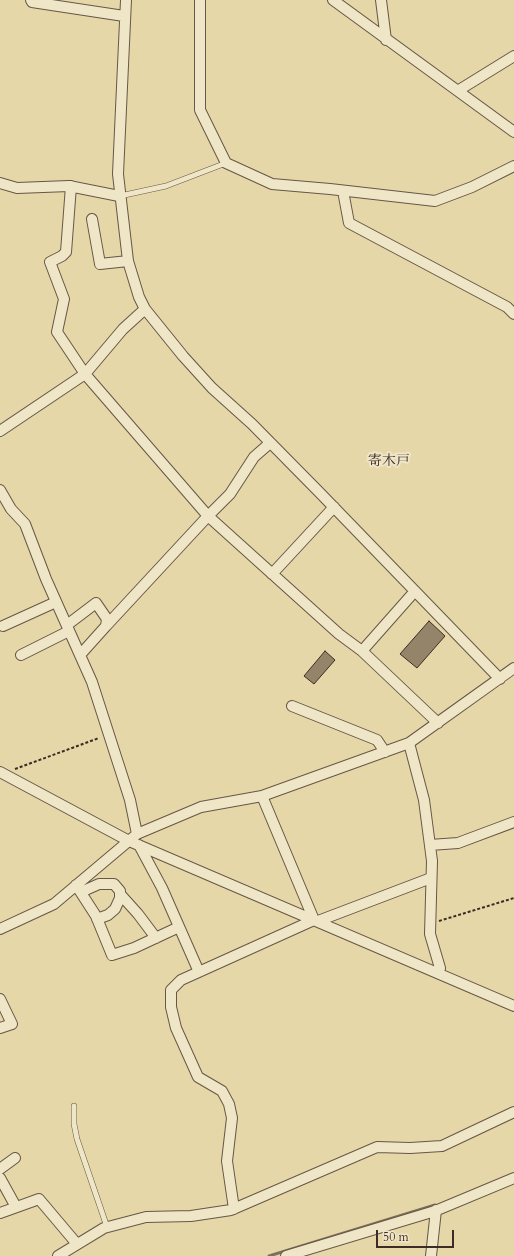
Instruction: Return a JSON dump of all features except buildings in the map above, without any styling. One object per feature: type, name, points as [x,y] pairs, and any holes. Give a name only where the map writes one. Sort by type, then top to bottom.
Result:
[{"type":"street","points":[[32,0],[32,2],[124,16]]},
{"type":"street","points":[[126,0],[124,16],[122,101],[118,174],[128,261],[139,297],[145,309],[183,356],[212,388],[334,507],[500,679]]},
{"type":"street","points":[[200,0],[200,110],[226,164],[272,184],[343,190],[435,201],[472,187],[514,166]]},
{"type":"street","points":[[333,0],[386,40],[459,90],[514,132]]},
{"type":"street","points":[[381,0],[386,40]]},
{"type":"street","points":[[459,90],[514,56]]},
{"type":"street","points":[[0,183],[17,188],[71,186],[120,196]]},
{"type":"street","points":[[71,186],[66,252],[62,256],[50,262],[64,300],[57,332],[85,374],[208,516],[339,634],[362,651],[438,723]]},
{"type":"street","points":[[343,190],[349,223],[507,307],[514,314]]},
{"type":"street","points":[[92,219],[100,264],[128,261]]},
{"type":"street","points":[[0,431],[85,374],[123,329],[145,309]]},
{"type":"street","points":[[80,655],[230,494],[254,457],[270,443]]},
{"type":"street","points":[[0,490],[11,509],[25,524],[56,602],[92,682],[130,800],[137,834],[134,843],[78,889],[54,904],[0,929]]},
{"type":"street","points":[[272,574],[334,507]]},
{"type":"street","points":[[362,651],[415,591]]},
{"type":"street","points":[[3,626],[56,602]]},
{"type":"street","points":[[21,655],[68,628],[96,603],[107,619],[106,626]]},
{"type":"street","points":[[137,834],[201,807],[262,796],[409,743],[514,668]]},
{"type":"street","points":[[292,706],[377,740],[385,752]]},
{"type":"street","points":[[409,743],[424,800],[430,845],[430,934],[440,968],[439,973]]},
{"type":"street","points":[[1,774],[134,843],[514,1006]]},
{"type":"street","points":[[262,796],[316,921]]},
{"type":"street","points":[[430,845],[458,843],[514,822]]},
{"type":"street","points":[[134,843],[162,888],[199,972]]},
{"type":"street","points":[[234,1209],[227,1161],[232,1118],[229,1104],[222,1091],[198,1077],[176,1028],[171,1007],[171,990],[181,980],[316,921],[431,878]]},
{"type":"street","points":[[78,889],[99,884],[114,884],[120,891],[120,894],[138,914],[156,938]]},
{"type":"street","points":[[78,889],[97,919],[112,955],[134,948],[179,927]]},
{"type":"street","points":[[97,919],[108,916],[115,909],[120,894]]},
{"type":"street","points":[[0,999],[12,1024],[0,1028]]},
{"type":"street","points":[[58,1256],[107,1227],[146,1217],[190,1216],[234,1209],[377,1147],[410,1148],[442,1146],[514,1112]]},
{"type":"street","points":[[0,1169],[15,1158]]},
{"type":"street","points":[[0,1178],[16,1207]]},
{"type":"street","points":[[286,1256],[436,1210],[514,1178]]},
{"type":"street","points":[[0,1213],[39,1199],[77,1244]]},
{"type":"street","points":[[431,1256],[436,1210]]},
{"type":"lane","points":[[120,196],[166,186],[226,164]]},
{"type":"lane","points":[[74,1106],[74,1124],[77,1139],[107,1227]]},
{"type":"path","points":[[1,774],[109,734]]},
{"type":"path","points":[[431,923],[514,898]]},
{"type":"waterway","points":[[269,1256],[435,1205]]},
{"type":"district","name":"寄木戸","points":[[389,462]]}]
